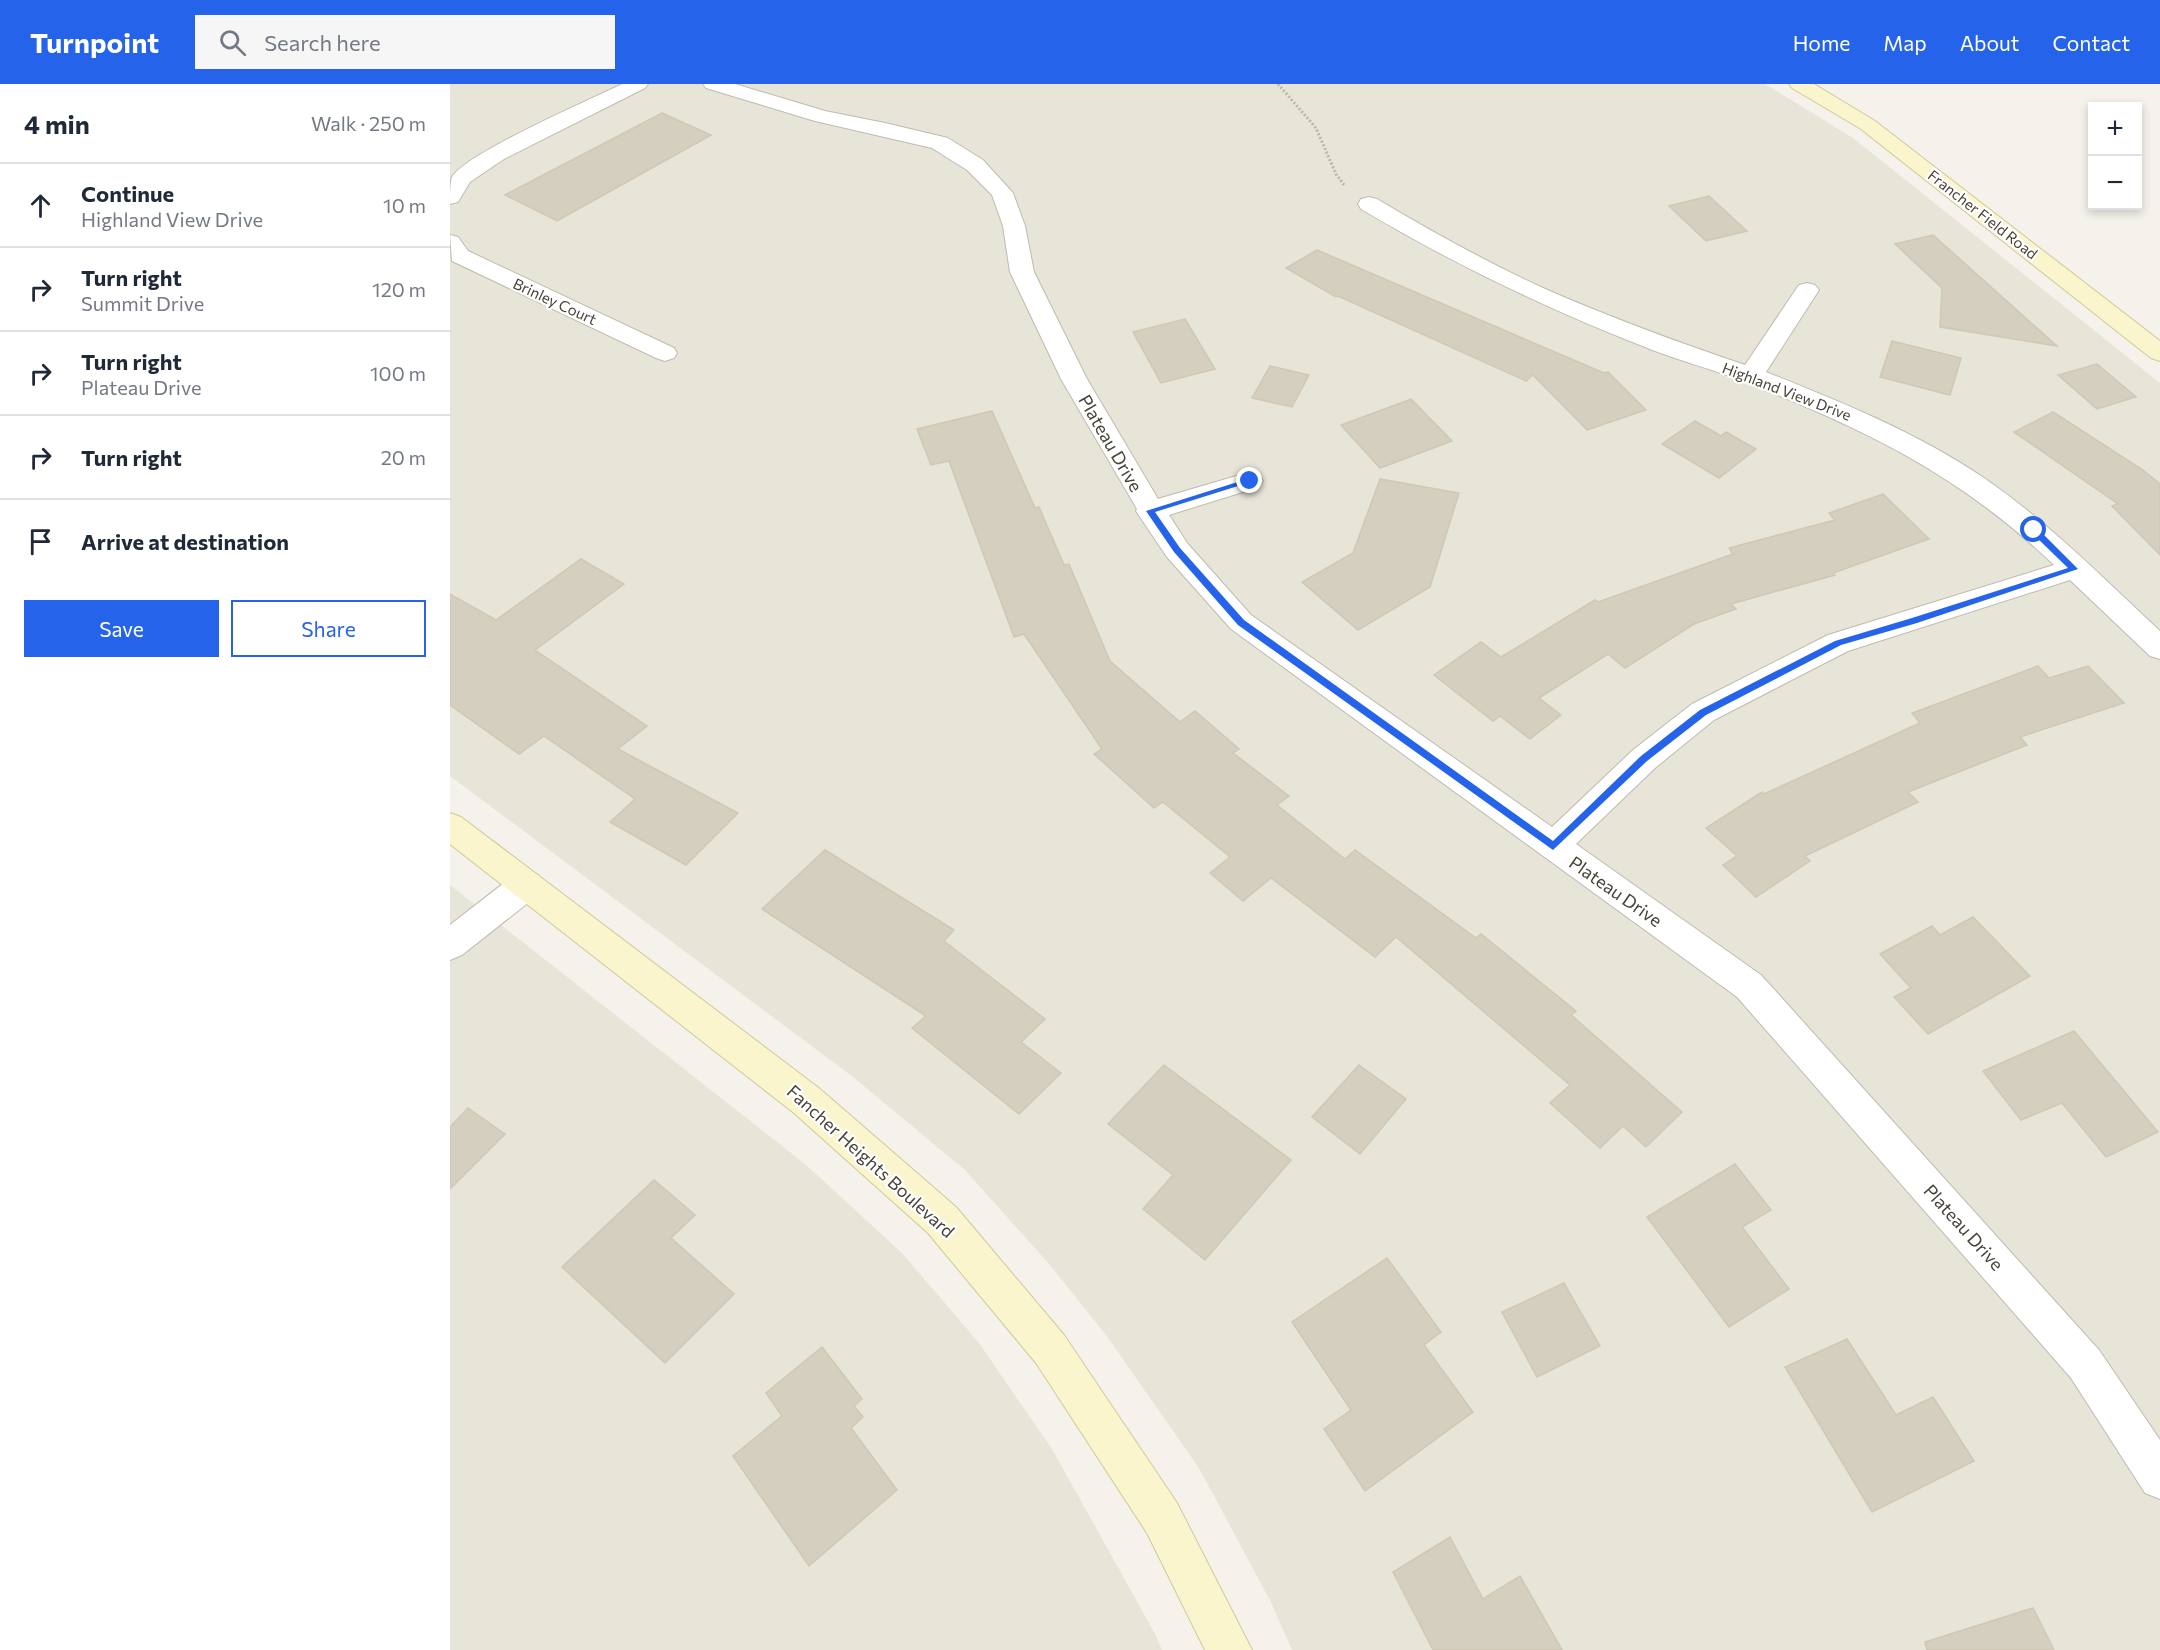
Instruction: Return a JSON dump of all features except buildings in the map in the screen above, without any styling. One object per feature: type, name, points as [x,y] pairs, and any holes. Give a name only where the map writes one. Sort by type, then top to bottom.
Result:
[{"type":"street","points":[[450,197],[462,177],[496,154],[638,84]]},
{"type":"street","name":"Plateau Drive","points":[[713,84],[822,117],[885,129],[940,143],[975,165],[1002,193],[1014,226],[1022,272],[1074,379],[1150,511],[1177,550],[1241,622],[1749,986],[2085,1364],[2160,1478]]},
{"type":"street","name":"Francher Field Road","points":[[1799,84],[1868,125],[2160,353]]},
{"type":"street","name":"Highland View Drive","points":[[1369,204],[1445,248],[1535,293],[1665,346],[1751,375],[1853,416],[1912,446],[1974,484],[2034,530],[2160,648]]},
{"type":"street","name":"Brinley Court","points":[[450,242],[460,256],[665,353]]},
{"type":"street","points":[[1751,375],[1807,290]]},
{"type":"street","points":[[1150,511],[1250,481]]},
{"type":"street","points":[[1553,846],[1644,759],[1703,712],[1838,643],[2074,569]]},
{"type":"street","name":"Fancher Heights Boulevard","points":[[450,826],[807,1101],[942,1220],[1056,1359],[1162,1518],[1229,1650]]},
{"type":"street","points":[[450,945],[526,885]]},
{"type":"path","points":[[1278,84],[1319,131],[1341,183],[1369,204]]},
{"type":"shaded area","points":[[450,84],[1765,84],[1853,138],[2160,383],[2160,1650],[1292,1650],[1271,1602],[1199,1468],[1106,1335],[1050,1265],[965,1170],[853,1077],[450,776]]},
{"type":"shaded area","points":[[450,885],[805,1164],[902,1253],[979,1343],[1052,1449],[1162,1650],[450,1650]]},
{"type":"route","points":[[1250,481],[1150,511],[1177,550],[1241,622],[1553,846],[1644,759],[1703,712],[1838,643],[2074,569],[2034,530]]}]
